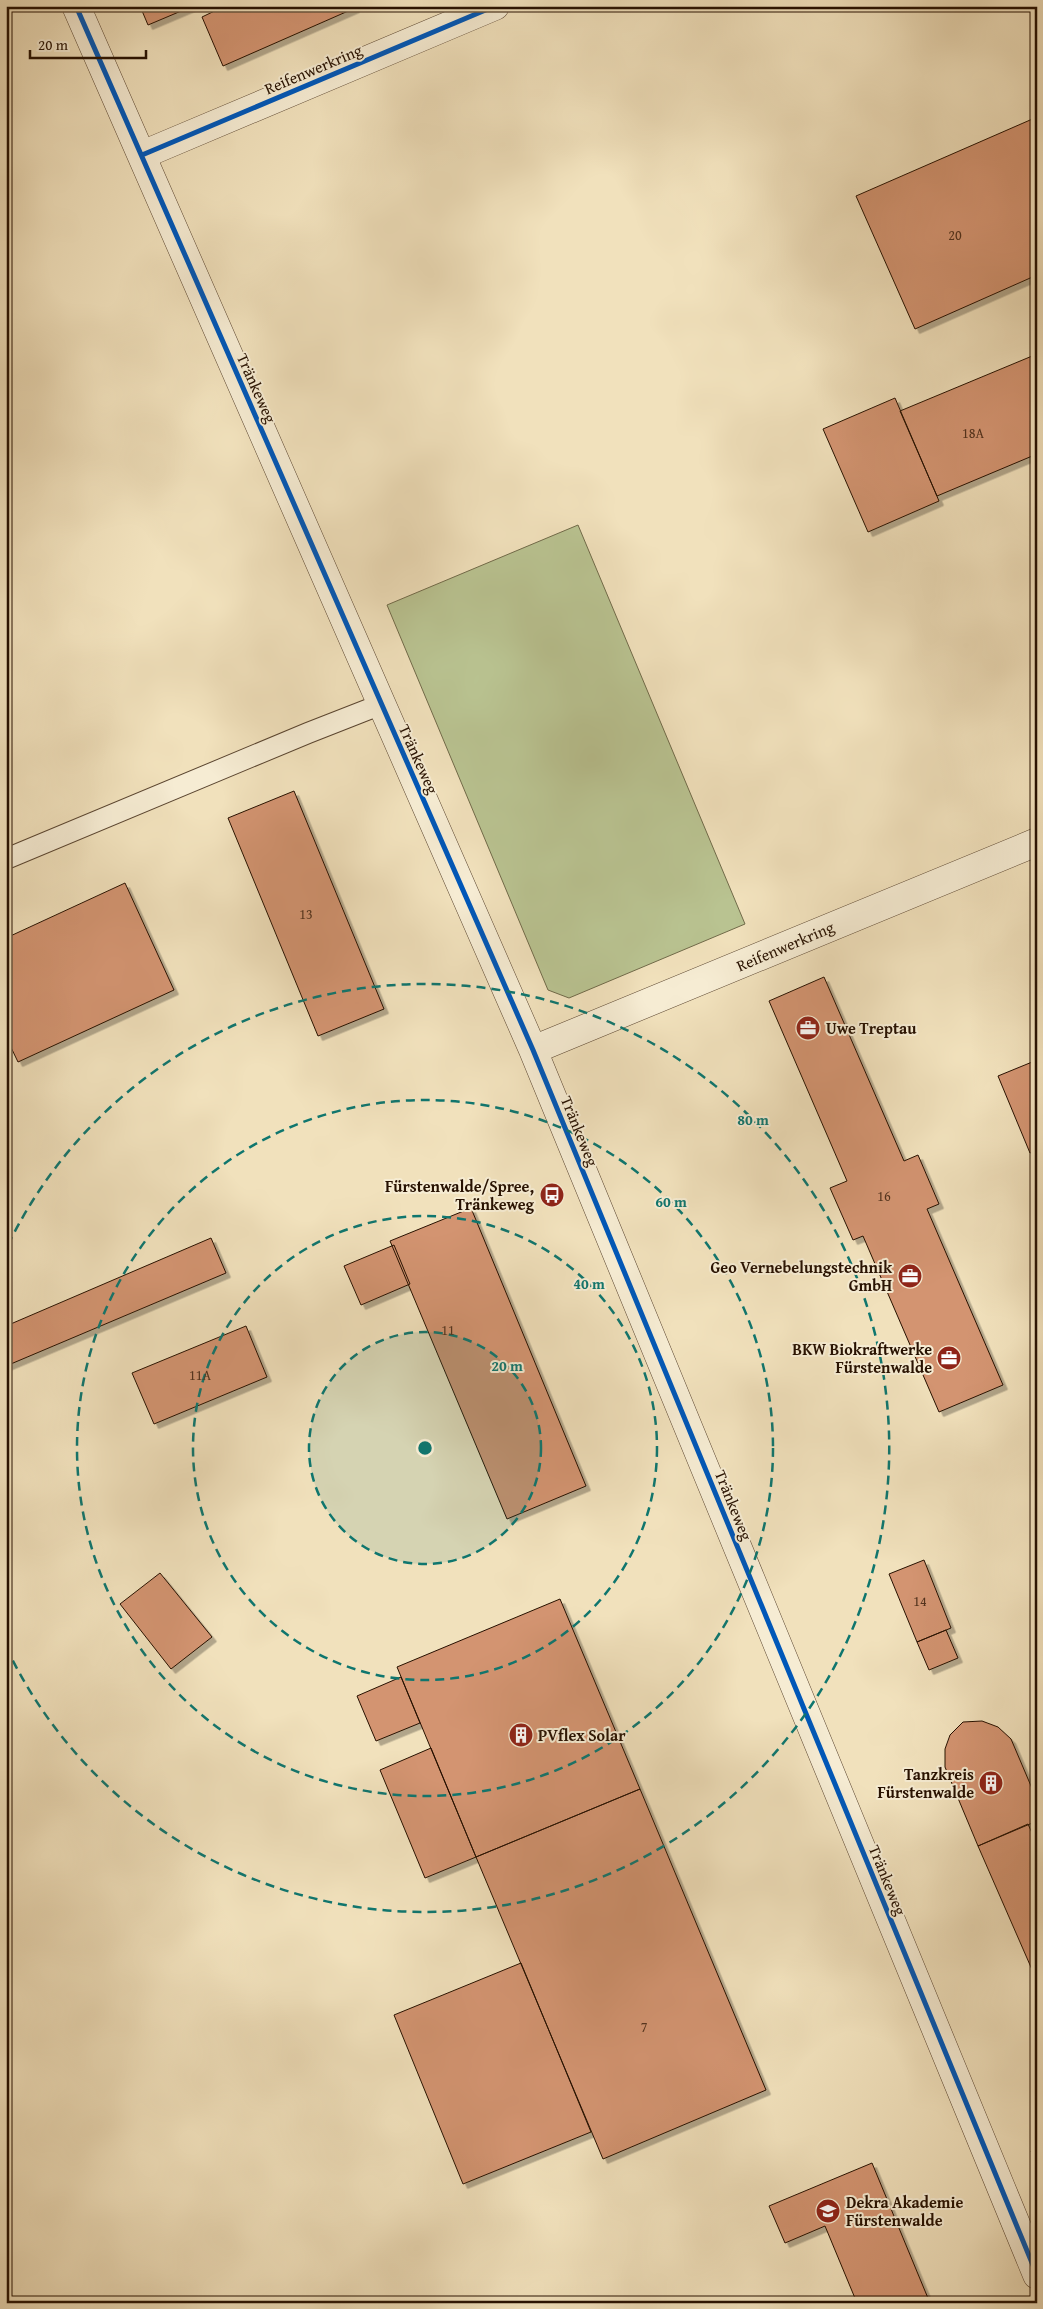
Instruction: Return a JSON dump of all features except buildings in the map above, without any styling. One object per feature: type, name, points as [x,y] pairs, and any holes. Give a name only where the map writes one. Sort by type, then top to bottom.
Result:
[{"type":"street","name":"Tränkeweg","points":[[76,6],[533,1050],[1037,2275]]},
{"type":"street","name":"Reifenwerkring","points":[[142,155],[495,6]]},
{"type":"street","name":"Reifenwerkring","points":[[533,1050],[1037,842]]},
{"type":"lane","points":[[6,859],[382,704]]},
{"type":"green space","points":[[578,525],[745,924],[569,998],[548,990],[387,605]]},
{"type":"cycle path","points":[[76,6],[533,1050],[1037,2275]]},
{"type":"cycle path","points":[[142,155],[495,6]]},
{"type":"place","name":"Uwe Treptau","points":[[808,1028]]},
{"type":"place","name":"Fürstenwalde/Spree, Tränkeweg","points":[[552,1195]]},
{"type":"place","name":"Geo Vernebelungstechnik GmbH","points":[[910,1276]]},
{"type":"place","name":"BKW Biokraftwerke Fürstenwalde","points":[[949,1358]]},
{"type":"place","name":"PVflex Solar","points":[[521,1735]]},
{"type":"place","name":"Tanzkreis Fürstenwalde","points":[[991,1783]]},
{"type":"place","name":"Dekra Akademie Fürstenwalde","points":[[828,2211]]}]
